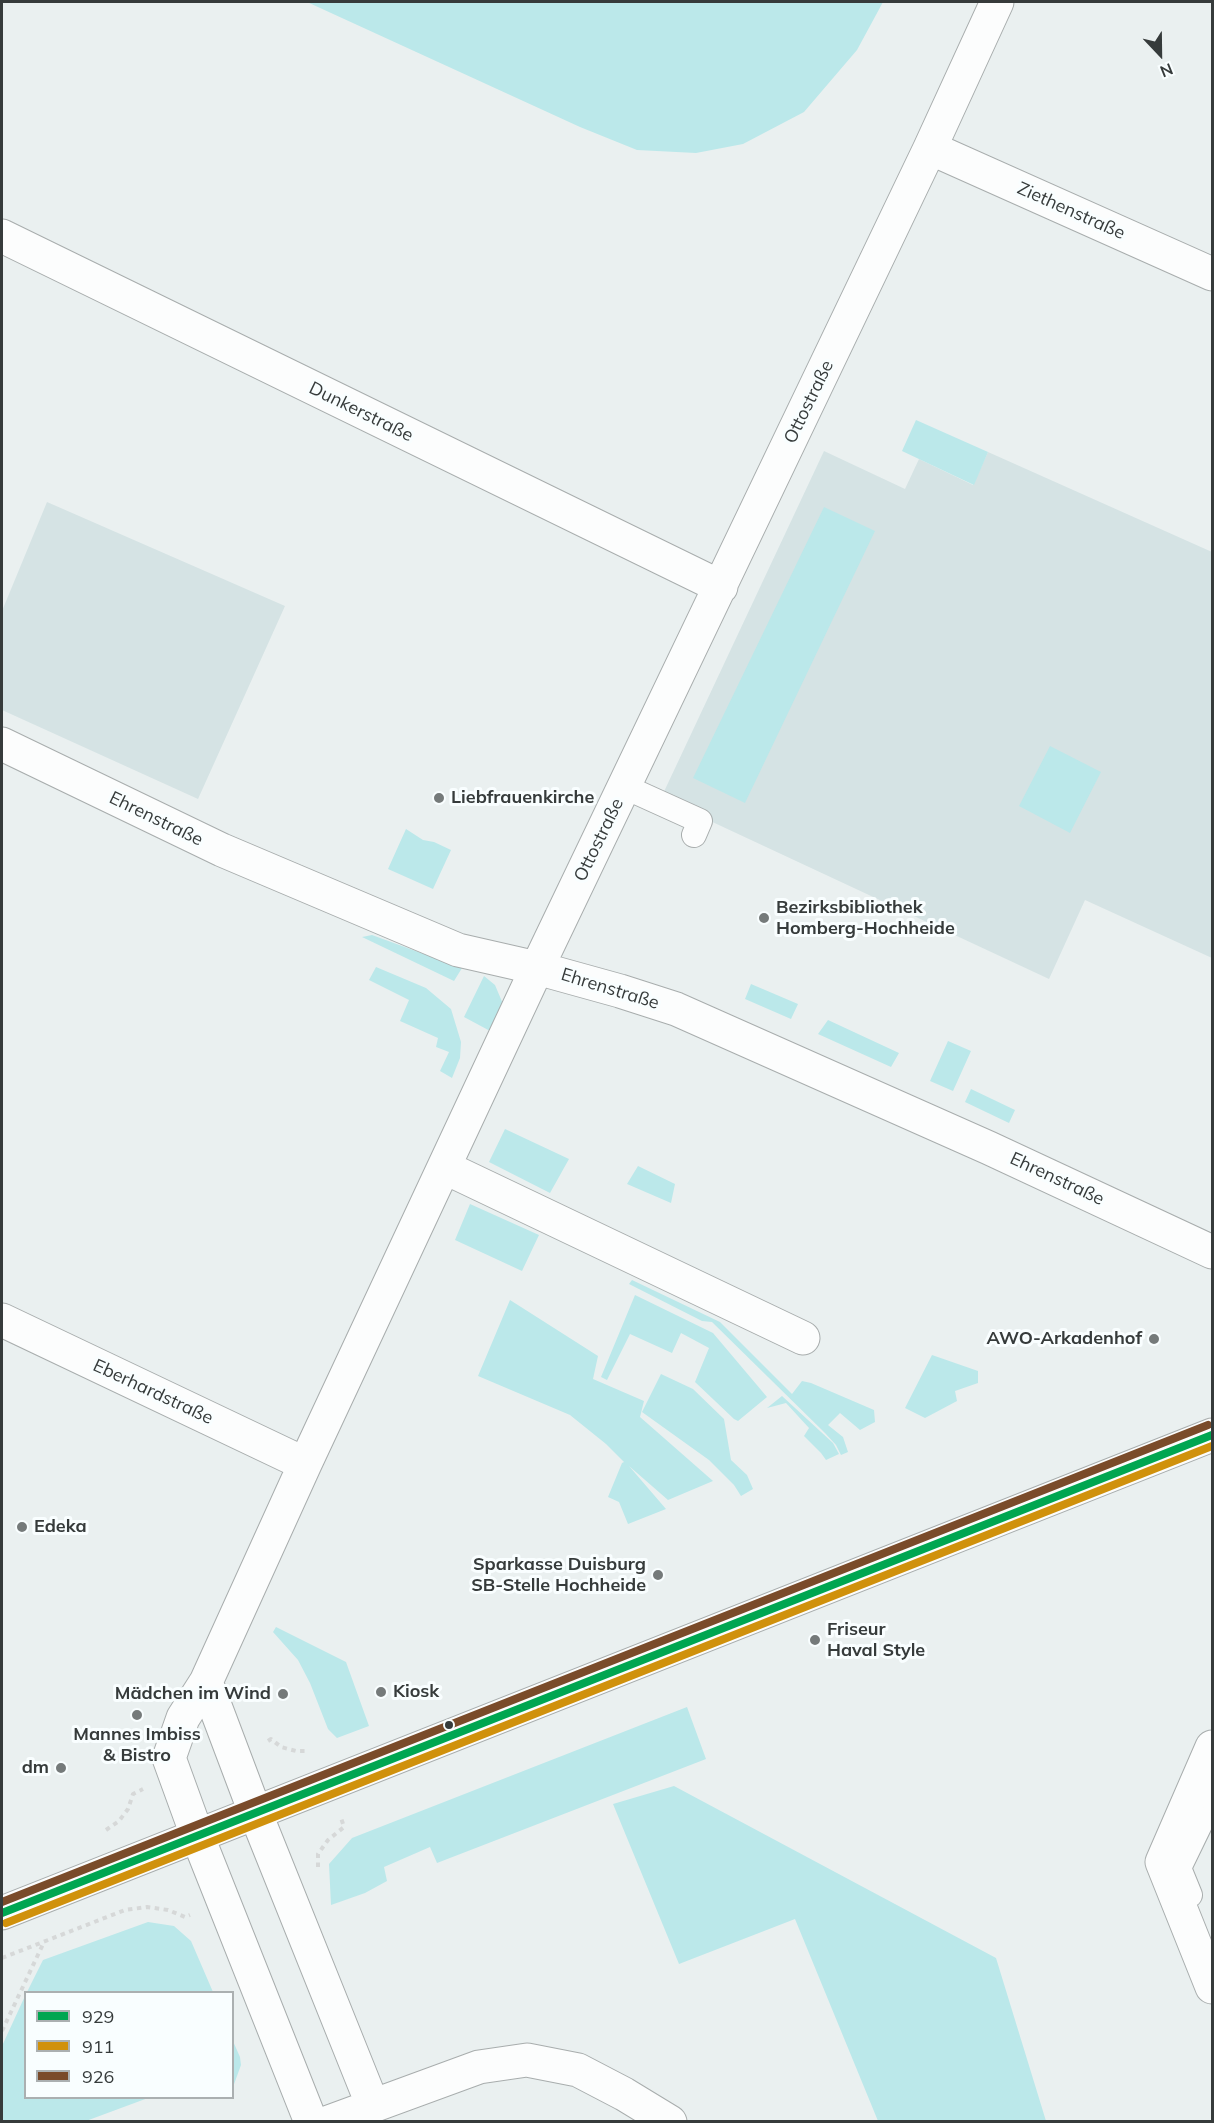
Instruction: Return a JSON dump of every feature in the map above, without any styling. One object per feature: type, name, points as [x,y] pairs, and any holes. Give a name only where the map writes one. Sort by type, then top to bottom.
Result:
[{"type":"street","name":"Ottostraße","points":[[311,2121],[197,1835],[169,1758],[183,1718],[206,1682],[305,1464],[537,968],[721,587],[997,2]]},
{"type":"street","name":"Ziethenstraße","points":[[930,148],[1212,274]]},
{"type":"street","name":"Dunkerstraße","points":[[2,236],[721,587]]},
{"type":"street","name":"Ehrenstraße","points":[[2,744],[222,850],[458,950],[537,968],[676,1009],[989,1148],[1212,1252]]},
{"type":"street","points":[[625,787],[700,821],[694,835]]},
{"type":"street","points":[[444,1167],[803,1338]]},
{"type":"street","name":"Eberhardstraße","points":[[2,1320],[305,1464]]},
{"type":"street","points":[[2,1912],[1212,1434]]},
{"type":"street","points":[[206,1682],[255,1812],[373,2106]]},
{"type":"street","points":[[1212,1747],[1162,1862],[1212,1987]]},
{"type":"street","points":[[1212,1800],[1179,1868],[1212,1952]]},
{"type":"street","points":[[329,2121],[479,2067],[527,2060],[578,2070],[669,2121]]},
{"type":"path","points":[[271,1739],[281,1748],[316,1751]]},
{"type":"path","points":[[105,1831],[119,1821],[128,1809],[133,1794]]},
{"type":"path","points":[[318,1867],[318,1854],[328,1840],[344,1827]]},
{"type":"path","points":[[2,1958],[125,1910],[147,1906],[168,1910],[184,1917]]},
{"type":"path","points":[[2,2031],[45,1942]]},
{"type":"shaded area","points":[[307,2],[883,2],[857,50],[804,112],[743,144],[696,153],[637,150],[580,127]]},
{"type":"shaded area","points":[[916,420],[988,452],[974,485],[902,451]]},
{"type":"shaded area","points":[[824,451],[905,489],[919,459],[973,485],[988,452],[1212,552],[1212,958],[1085,900],[1049,979],[661,798]]},
{"type":"shaded area","points":[[47,502],[285,606],[198,799],[2,710],[2,611]]},
{"type":"shaded area","points":[[824,507],[875,531],[745,803],[693,778]]},
{"type":"shaded area","points":[[1050,746],[1101,772],[1070,833],[1019,806]]},
{"type":"shaded area","points":[[406,829],[423,840],[434,842],[451,850],[433,889],[388,869]]},
{"type":"shaded area","points":[[372,935],[462,968],[454,981],[362,937]]},
{"type":"shaded area","points":[[376,967],[426,988],[451,1009],[461,1042],[460,1058],[452,1078],[440,1071],[449,1052],[436,1047],[438,1038],[400,1021],[409,1000],[369,980]]},
{"type":"shaded area","points":[[484,976],[495,985],[503,1004],[492,1032],[464,1017]]},
{"type":"shaded area","points":[[751,984],[798,1004],[791,1019],[745,999]]},
{"type":"shaded area","points":[[828,1020],[899,1053],[891,1067],[818,1034]]},
{"type":"shaded area","points":[[948,1041],[971,1051],[953,1091],[930,1081]]},
{"type":"shaded area","points":[[971,1089],[1015,1110],[1009,1123],[965,1102]]},
{"type":"shaded area","points":[[505,1129],[569,1159],[550,1193],[489,1162]]},
{"type":"shaded area","points":[[638,1166],[675,1184],[671,1203],[627,1184]]},
{"type":"shaded area","points":[[470,1204],[539,1235],[522,1271],[455,1240]]},
{"type":"shaded area","points":[[632,1280],[720,1322],[792,1394],[802,1381],[811,1383],[874,1410],[875,1422],[860,1430],[840,1413],[828,1425],[843,1437],[848,1452],[841,1455],[836,1445],[825,1433],[712,1322],[702,1321],[629,1284]]},
{"type":"shaded area","points":[[635,1295],[713,1333],[767,1397],[738,1421],[734,1419],[695,1382],[709,1348],[681,1333],[672,1353],[630,1334],[607,1380],[601,1377]]},
{"type":"shaded area","points":[[510,1300],[598,1356],[593,1379],[644,1401],[640,1417],[713,1481],[668,1500],[629,1466],[666,1509],[628,1524],[619,1502],[608,1497],[624,1462],[606,1444],[570,1415],[478,1376]]},
{"type":"shaded area","points":[[932,1355],[978,1371],[978,1383],[955,1391],[957,1401],[925,1418],[905,1408]]},
{"type":"shaded area","points":[[661,1374],[693,1389],[724,1419],[731,1460],[747,1475],[753,1489],[741,1496],[734,1485],[709,1460],[642,1412]]},
{"type":"shaded area","points":[[782,1396],[833,1443],[839,1454],[826,1460],[804,1436],[809,1428],[786,1403],[767,1408]]},
{"type":"shaded area","points":[[276,1627],[346,1662],[369,1726],[337,1738],[328,1729],[310,1683],[298,1660],[273,1632]]},
{"type":"shaded area","points":[[687,1707],[706,1759],[437,1863],[430,1847],[384,1867],[387,1881],[365,1893],[331,1905],[329,1864],[352,1838]]},
{"type":"shaded area","points":[[674,1786],[996,1958],[1046,2121],[878,2121],[795,1919],[679,1964],[613,1804]]},
{"type":"shaded area","points":[[148,1922],[174,1926],[191,1941],[213,1991],[28,1991],[43,1960]]},
{"type":"shaded area","points":[[24,1998],[24,2099],[145,2099],[86,2121],[2,2121],[2,2046]]},
{"type":"shaded area","points":[[234,2044],[240,2057],[241,2065],[234,2084]]},
{"type":"transit line","name":"926","points":[[2,1902],[1208,1425]]},
{"type":"transit line","name":"929","points":[[2,1913],[1212,1435]]},
{"type":"transit line","name":"911","points":[[6,1923],[1212,1446]]},
{"type":"place","name":"Liebfrauenkirche","points":[[439,798]]},
{"type":"place","name":"Bezirksbibliothek Homberg-Hochheide","points":[[764,918]]},
{"type":"place","name":"AWO-Arkadenhof","points":[[1154,1339]]},
{"type":"place","name":"Edeka","points":[[22,1527]]},
{"type":"place","name":"Sparkasse Duisburg SB-Stelle Hochheide","points":[[658,1575]]},
{"type":"place","name":"Friseur Haval Style","points":[[815,1640]]},
{"type":"place","name":"Kiosk","points":[[381,1692]]},
{"type":"place","name":"Mädchen im Wind","points":[[283,1694]]},
{"type":"place","name":"Mannes Imbiss & Bistro","points":[[137,1715]]},
{"type":"place","name":"dm","points":[[61,1768]]}]
